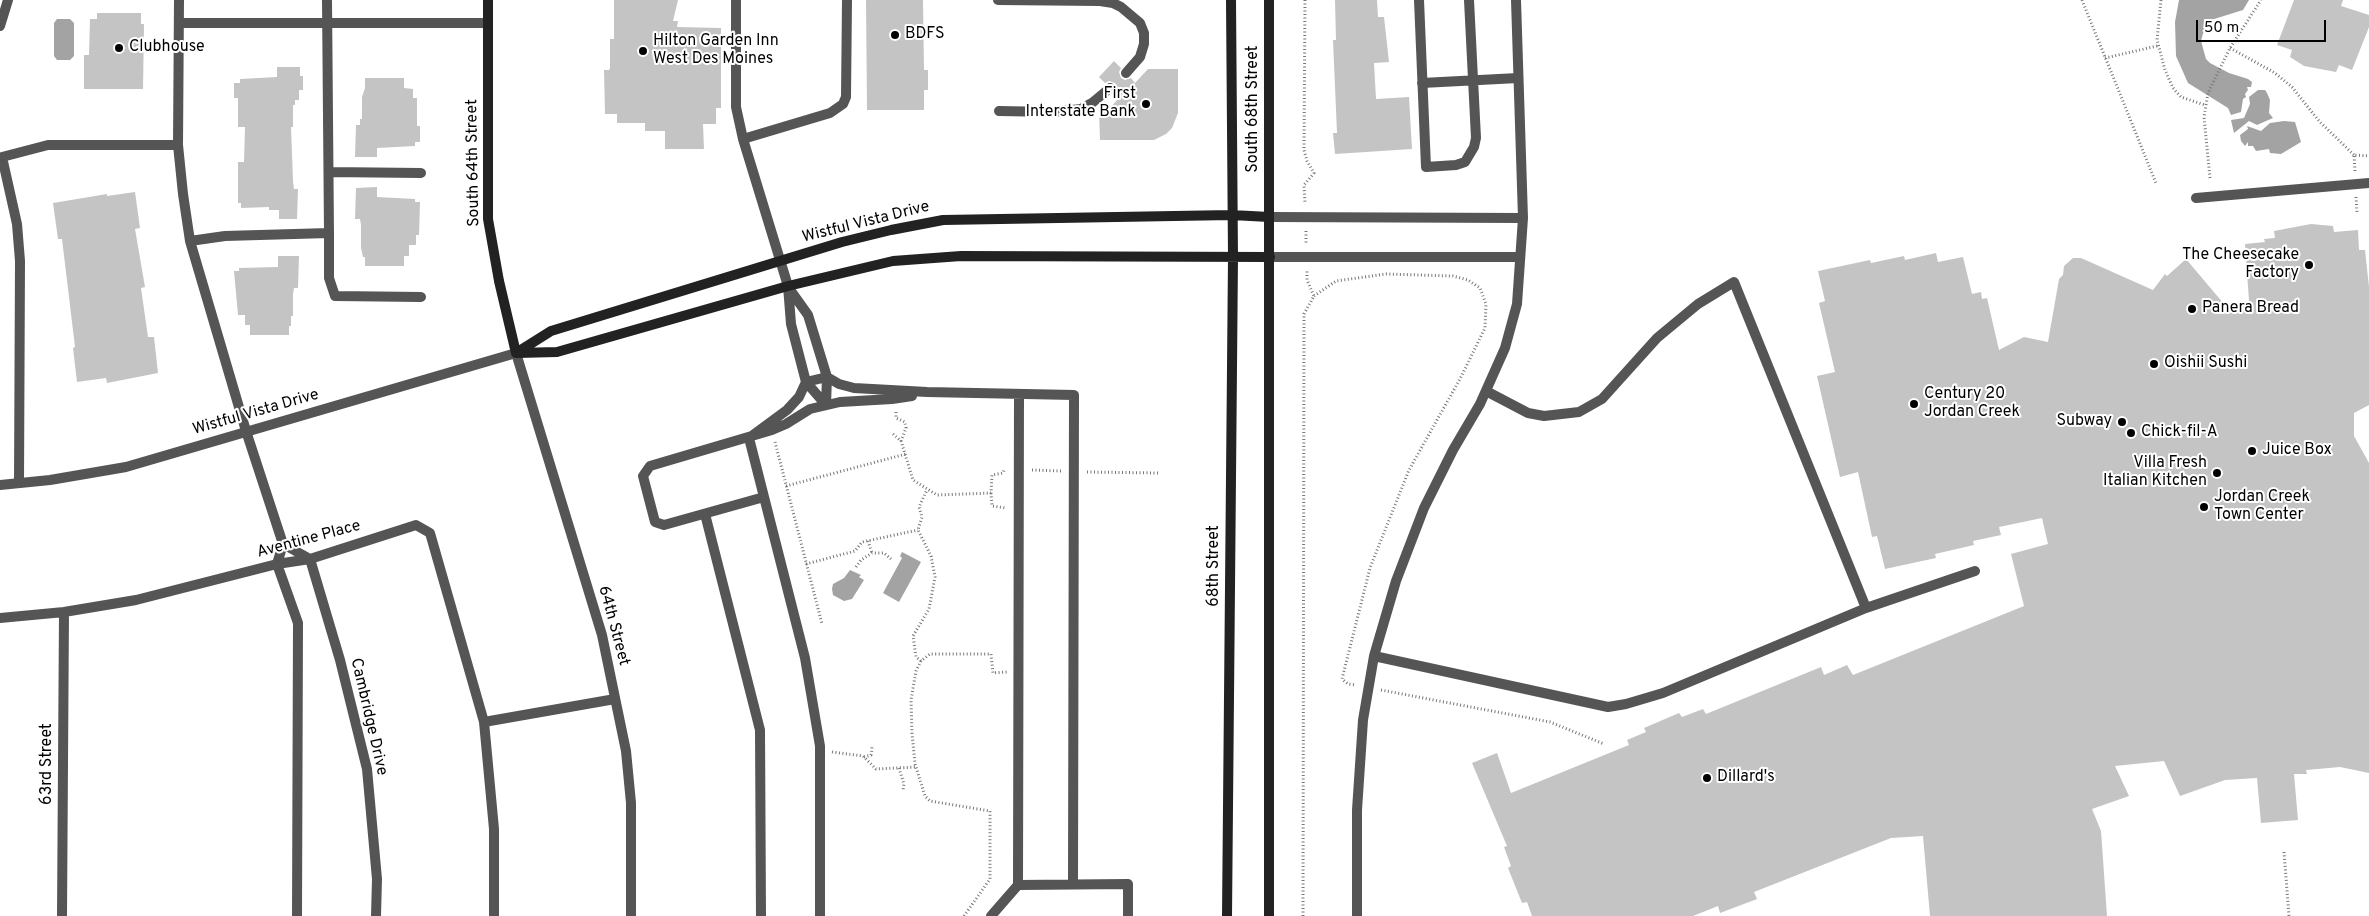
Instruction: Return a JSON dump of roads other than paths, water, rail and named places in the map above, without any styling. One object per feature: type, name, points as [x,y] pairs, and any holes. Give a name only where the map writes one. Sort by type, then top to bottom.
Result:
[{"type":"street","points":[[0,26],[8,0]]},
{"type":"street","points":[[179,0],[178,145],[190,241],[246,431],[283,544],[277,564],[298,623],[297,916]]},
{"type":"street","points":[[327,0],[329,278],[335,296],[420,297]]},
{"type":"street","name":"South 64th Street","points":[[488,0],[488,219],[499,281],[516,353]]},
{"type":"street","points":[[736,0],[736,107],[743,138],[788,286],[791,324],[806,382],[826,405]]},
{"type":"street","points":[[743,138],[830,113],[843,104],[846,96],[847,0]]},
{"type":"street","points":[[998,0],[1100,1],[1113,3],[1121,7],[1140,23],[1144,33],[1144,44],[1140,57],[1126,73]]},
{"type":"street","name":"South 68th Street","points":[[1231,0],[1232,215]]},
{"type":"street","name":"South 68th Street","points":[[1268,0],[1269,217]]},
{"type":"street","points":[[1419,0],[1426,167],[1456,166],[1465,162],[1470,156],[1476,138],[1469,0]]},
{"type":"street","points":[[1357,916],[1357,810],[1363,720],[1374,656],[1396,581],[1424,508],[1486,391],[1505,348],[1516,304],[1523,218],[1516,0]]},
{"type":"street","points":[[179,23],[488,23]]},
{"type":"street","points":[[1422,83],[1518,78]]},
{"type":"street","points":[[999,111],[1053,112],[1081,109],[1092,104],[1110,88]]},
{"type":"street","points":[[19,483],[20,262],[17,224],[1,152],[48,146],[178,145]]},
{"type":"street","points":[[329,172],[421,173]]},
{"type":"street","points":[[2196,198],[2369,183]]},
{"type":"street","name":"Wistful Vista Drive","points":[[516,353],[551,331],[780,261],[883,232],[943,220],[1232,215],[1269,217]]},
{"type":"street","name":"68th Street","points":[[1227,916],[1232,215]]},
{"type":"street","points":[[1269,916],[1269,217],[1523,218]]},
{"type":"street","points":[[190,241],[225,236],[329,233]]},
{"type":"street","name":"Wistful Vista Drive","points":[[0,485],[126,467],[516,353],[557,352],[788,286],[893,261],[961,256],[1270,257]]},
{"type":"street","points":[[1270,257],[1520,257]]},
{"type":"street","points":[[1486,391],[1528,413],[1544,416],[1579,412],[1602,399],[1657,338],[1698,304],[1734,282],[1866,608]]},
{"type":"street","points":[[788,286],[808,314],[827,377],[826,405]]},
{"type":"street","name":"64th Street","points":[[516,353],[602,635],[626,751],[631,803],[631,916]]},
{"type":"street","points":[[806,382],[827,377],[839,384],[854,388],[927,392],[1074,395],[1074,884]]},
{"type":"street","points":[[749,438],[787,410],[799,397],[806,382]]},
{"type":"street","points":[[764,497],[664,525],[655,522],[643,476],[650,466],[772,430],[786,424],[810,409],[840,402],[896,399],[927,392]]},
{"type":"street","points":[[991,916],[1018,885],[1019,394]]},
{"type":"street","points":[[749,438],[805,658],[820,752],[820,916]]},
{"type":"street","points":[[705,514],[760,730],[761,916]]},
{"type":"street","name":"Aventine Place","points":[[0,618],[64,612],[136,600],[277,564],[310,559],[416,525],[430,533],[484,722],[494,829],[494,916]]},
{"type":"street","points":[[283,544],[310,559]]},
{"type":"street","name":"Cambridge Drive","points":[[310,559],[340,660],[367,769],[377,879],[376,916]]},
{"type":"street","points":[[1374,656],[1608,707],[1626,704],[1663,693],[1866,608],[1976,571]]},
{"type":"street","name":"63rd Street","points":[[62,916],[64,612]]},
{"type":"street","points":[[484,722],[615,699]]},
{"type":"street","points":[[1018,885],[1128,884],[1128,916]]},
{"type":"place","name":"BDFS","points":[[895,35]]},
{"type":"place","name":"Clubhouse","points":[[119,48]]},
{"type":"place","name":"Hilton Garden Inn West Des Moines","points":[[643,51]]},
{"type":"place","name":"First Interstate Bank","points":[[1146,104]]},
{"type":"place","name":"The Cheesecake Factory","points":[[2309,265]]},
{"type":"place","name":"Panera Bread","points":[[2192,309]]},
{"type":"place","name":"Oishii Sushi","points":[[2154,364]]},
{"type":"place","name":"Century 20 Jordan Creek","points":[[1914,404]]},
{"type":"place","name":"Subway","points":[[2122,422]]},
{"type":"place","name":"Chick-fil-A","points":[[2131,433]]},
{"type":"place","name":"Juice Box","points":[[2252,451]]},
{"type":"place","name":"Villa Fresh Italian Kitchen","points":[[2217,473]]},
{"type":"place","name":"Jordan Creek Town Center","points":[[2204,507]]},
{"type":"place","name":"Dillard's","points":[[1707,778]]}]
